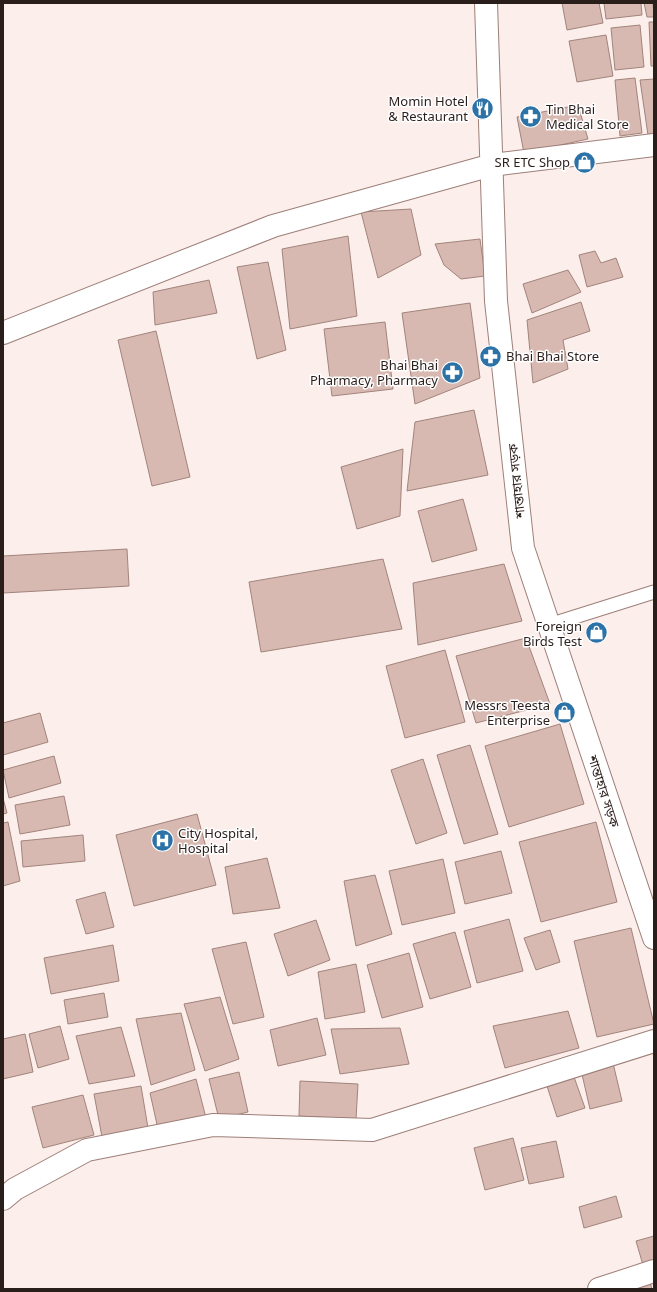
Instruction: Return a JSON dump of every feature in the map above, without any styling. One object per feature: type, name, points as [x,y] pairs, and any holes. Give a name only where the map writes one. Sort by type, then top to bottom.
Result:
[{"type":"street","name":"শান্তাহার সড়ক","points":[[486,3],[496,302],[523,548],[650,914],[654,938]]},
{"type":"street","points":[[3,332],[273,226],[492,165],[654,145]]},
{"type":"street","points":[[3,1199],[15,1188],[87,1150],[213,1125],[372,1130],[654,1041]]},
{"type":"street","points":[[599,1289],[654,1271]]},
{"type":"lane","points":[[549,625],[654,592]]},
{"type":"building","points":[[562,3],[599,3],[603,23],[567,30]]},
{"type":"building","points":[[604,3],[641,3],[642,15],[606,19]]},
{"type":"building","points":[[644,3],[653,3],[654,17],[647,17]]},
{"type":"building","points":[[649,22],[654,22],[654,66],[651,66]]},
{"type":"building","points":[[640,25],[644,67],[615,70],[611,28]]},
{"type":"building","points":[[606,35],[613,76],[577,82],[569,41]]},
{"type":"building","points":[[635,78],[642,133],[620,136],[615,80]]},
{"type":"building","points":[[654,79],[654,133],[648,135],[640,80]]},
{"type":"building","points":[[578,105],[588,139],[524,153],[517,117]]},
{"type":"building","points":[[411,209],[421,255],[378,278],[361,212]]},
{"type":"building","points":[[348,236],[357,316],[290,329],[282,249]]},
{"type":"building","points":[[480,239],[485,276],[461,279],[444,265],[435,244]]},
{"type":"building","points":[[595,251],[601,263],[616,258],[623,277],[587,287],[579,255]]},
{"type":"building","points":[[268,262],[286,350],[257,359],[237,267]]},
{"type":"building","points":[[568,270],[581,292],[532,313],[523,284]]},
{"type":"building","points":[[209,280],[217,313],[155,325],[153,292]]},
{"type":"building","points":[[581,302],[590,331],[563,340],[568,369],[533,383],[527,320]]},
{"type":"building","points":[[470,303],[480,378],[415,404],[402,313]]},
{"type":"building","points":[[385,322],[393,389],[332,396],[324,329]]},
{"type":"building","points":[[156,331],[190,477],[152,486],[118,340]]},
{"type":"building","points":[[474,410],[488,475],[407,491],[415,422]]},
{"type":"building","points":[[403,449],[400,516],[357,529],[341,467]]},
{"type":"building","points":[[463,499],[477,550],[432,562],[418,511]]},
{"type":"building","points":[[127,549],[129,586],[3,593],[3,556]]},
{"type":"building","points":[[383,559],[402,629],[261,652],[249,582]]},
{"type":"building","points":[[504,564],[522,621],[418,645],[413,583]]},
{"type":"building","points":[[526,638],[550,704],[476,723],[456,656]]},
{"type":"building","points":[[445,650],[465,722],[405,738],[386,666]]},
{"type":"building","points":[[40,713],[48,742],[3,755],[3,723]]},
{"type":"building","points":[[560,724],[584,804],[509,827],[485,746]]},
{"type":"building","points":[[470,745],[498,834],[464,844],[437,755]]},
{"type":"building","points":[[54,756],[61,783],[9,798],[3,770]]},
{"type":"building","points":[[423,759],[447,833],[416,844],[391,770]]},
{"type":"building","points":[[64,796],[70,825],[20,834],[15,805]]},
{"type":"building","points":[[3,798],[7,813],[3,814]]},
{"type":"building","points":[[197,814],[216,885],[134,906],[116,835]]},
{"type":"building","points":[[8,822],[20,881],[3,886],[3,823]]},
{"type":"building","points":[[596,822],[617,902],[541,922],[519,842]]},
{"type":"building","points":[[83,835],[85,861],[23,867],[21,841]]},
{"type":"building","points":[[501,851],[512,893],[465,904],[455,862]]},
{"type":"building","points":[[267,858],[280,908],[233,914],[225,867]]},
{"type":"building","points":[[443,859],[455,913],[402,925],[389,871]]},
{"type":"building","points":[[375,875],[392,934],[356,946],[344,881]]},
{"type":"building","points":[[105,892],[114,927],[86,934],[76,900]]},
{"type":"building","points":[[509,919],[523,971],[477,983],[464,931]]},
{"type":"building","points":[[316,920],[330,960],[288,976],[274,934]]},
{"type":"building","points":[[631,928],[654,1024],[597,1037],[574,941]]},
{"type":"building","points":[[550,930],[560,962],[536,970],[524,938]]},
{"type":"building","points":[[455,932],[471,987],[430,999],[413,944]]},
{"type":"building","points":[[246,942],[264,1017],[233,1024],[212,949]]},
{"type":"building","points":[[113,945],[119,981],[51,994],[44,958]]},
{"type":"building","points":[[409,953],[423,1007],[382,1018],[367,965]]},
{"type":"building","points":[[356,964],[365,1012],[325,1019],[318,972]]},
{"type":"building","points":[[104,993],[108,1017],[68,1024],[64,1000]]},
{"type":"building","points":[[220,997],[239,1059],[205,1071],[184,1004]]},
{"type":"building","points":[[568,1011],[579,1048],[505,1068],[493,1026]]},
{"type":"building","points":[[181,1013],[195,1070],[151,1085],[136,1019]]},
{"type":"building","points":[[317,1018],[326,1055],[278,1066],[270,1030]]},
{"type":"building","points":[[60,1026],[69,1059],[38,1068],[29,1034]]},
{"type":"building","points":[[121,1027],[135,1076],[89,1084],[76,1036]]},
{"type":"building","points":[[400,1028],[409,1064],[340,1074],[331,1029]]},
{"type":"building","points":[[25,1034],[33,1072],[3,1079],[3,1039]]},
{"type":"building","points":[[613,1063],[622,1101],[590,1109],[581,1070]]},
{"type":"building","points":[[239,1072],[248,1112],[219,1119],[209,1079]]},
{"type":"building","points":[[573,1074],[585,1108],[557,1117],[546,1083]]},
{"type":"building","points":[[196,1079],[206,1118],[158,1129],[150,1093]]},
{"type":"building","points":[[300,1081],[358,1084],[356,1119],[299,1116]]},
{"type":"building","points":[[141,1086],[148,1128],[102,1137],[94,1094]]},
{"type":"building","points":[[83,1095],[94,1135],[43,1148],[32,1107]]},
{"type":"building","points":[[513,1138],[524,1180],[485,1190],[474,1148]]},
{"type":"building","points":[[556,1141],[564,1177],[529,1184],[521,1148]]},
{"type":"building","points":[[616,1196],[622,1217],[584,1228],[579,1207]]},
{"type":"building","points":[[654,1236],[654,1262],[643,1265],[636,1241]]},
{"type":"building","points":[[649,1279],[652,1289],[618,1289]]},
{"type":"place","name":"Momin Hotel & Restaurant","points":[[483,108]]},
{"type":"place","name":"Tin Bhai Medical Store","points":[[531,116]]},
{"type":"place","name":"SR ETC Shop","points":[[585,162]]},
{"type":"place","name":"Bhai Bhai Store","points":[[490,356]]},
{"type":"place","name":"Bhai Bhai Pharmacy, Pharmacy","points":[[453,372]]},
{"type":"place","name":"Foreign Birds Test","points":[[597,633]]},
{"type":"place","name":"Messrs Teesta Enterprise","points":[[565,712]]},
{"type":"place","name":"City Hospital, Hospital","points":[[162,840]]}]
